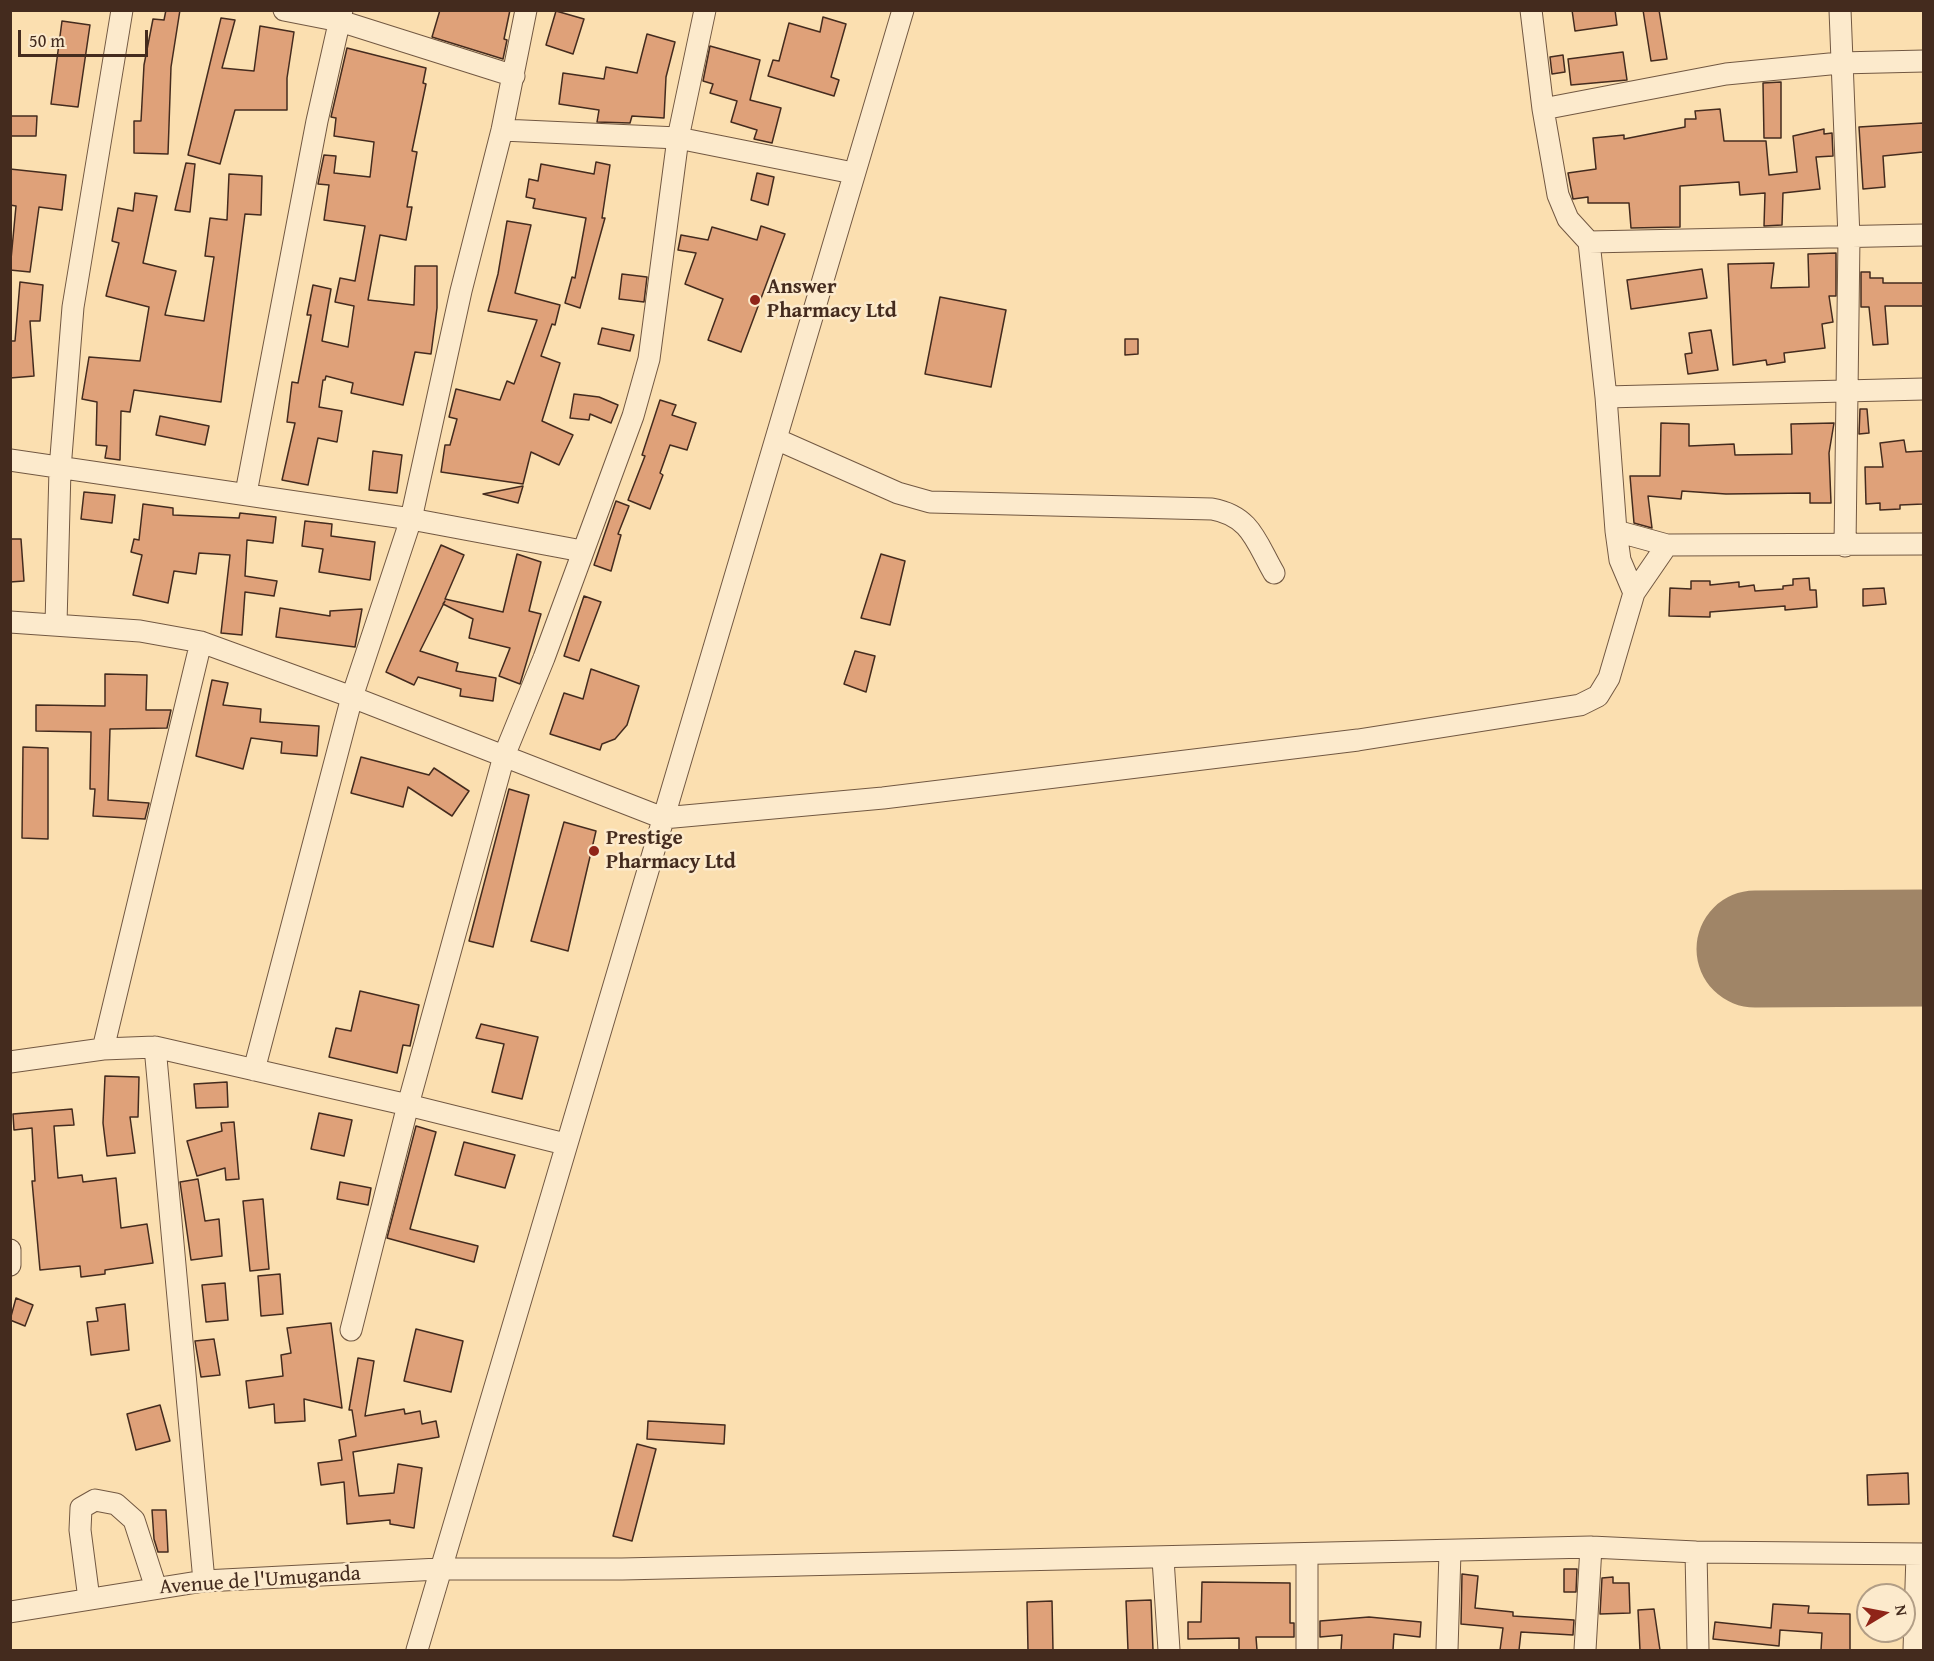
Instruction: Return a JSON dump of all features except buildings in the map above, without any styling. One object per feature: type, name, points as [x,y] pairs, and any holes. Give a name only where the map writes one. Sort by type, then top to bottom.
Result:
[{"type":"street","points":[[56,624],[60,469],[73,307],[122,10]]},
{"type":"street","points":[[284,10],[341,16],[514,76]]},
{"type":"street","points":[[254,1070],[352,697],[411,519],[461,291],[502,130],[526,10]]},
{"type":"street","points":[[351,1330],[408,1105],[504,756],[633,416],[649,359],[678,138],[705,10]]},
{"type":"street","points":[[417,1650],[439,1569],[903,10]]},
{"type":"street","points":[[1531,10],[1543,108],[1558,195],[1568,219],[1590,242],[1606,397],[1616,531],[1620,560],[1634,593]]},
{"type":"street","points":[[1840,10],[1840,63],[1849,238],[1845,546]]},
{"type":"street","points":[[246,493],[316,121],[341,16]]},
{"type":"street","points":[[1543,108],[1726,74],[1840,63],[1923,61]]},
{"type":"street","points":[[502,130],[678,138],[853,173]]},
{"type":"street","points":[[1590,242],[1923,235]]},
{"type":"street","points":[[1606,397],[1923,389]]},
{"type":"street","points":[[776,440],[898,494],[930,502],[1212,509],[1229,512],[1243,519],[1274,573]]},
{"type":"street","points":[[10,460],[411,519],[582,551]]},
{"type":"street","points":[[1616,531],[1666,545],[1923,544]]},
{"type":"street","points":[[10,622],[170,634],[201,642],[352,697],[663,818],[883,798],[1358,740],[1580,705],[1598,696],[1609,678],[1634,593],[1666,545]]},
{"type":"street","points":[[103,1049],[201,642]]},
{"type":"street","points":[[10,1062],[103,1049],[155,1047],[408,1105],[565,1144]]},
{"type":"street","points":[[155,1047],[204,1581]]},
{"type":"street","points":[[10,1250],[10,1265]]},
{"type":"street","points":[[89,1599],[80,1530],[81,1508],[95,1500],[116,1504],[135,1520],[156,1588]]},
{"type":"street","points":[[1585,1650],[1591,1547]]},
{"type":"street","name":"Avenue de l'Umuganda","points":[[10,1612],[204,1581],[439,1569],[622,1569],[1163,1559],[1591,1547],[1696,1552],[1920,1554]]},
{"type":"street","points":[[1447,1650],[1450,1552]]},
{"type":"street","points":[[1696,1552],[1698,1650]]},
{"type":"street","points":[[1914,1650],[1920,1554]]},
{"type":"street","points":[[1307,1555],[1307,1650]]},
{"type":"street","points":[[1163,1559],[1169,1650]]},
{"type":"runway","points":[[1755,949],[1924,948]]},
{"type":"place","name":"Answer Pharmacy Ltd","points":[[755,300]]},
{"type":"place","name":"Prestige Pharmacy Ltd","points":[[594,851]]}]
